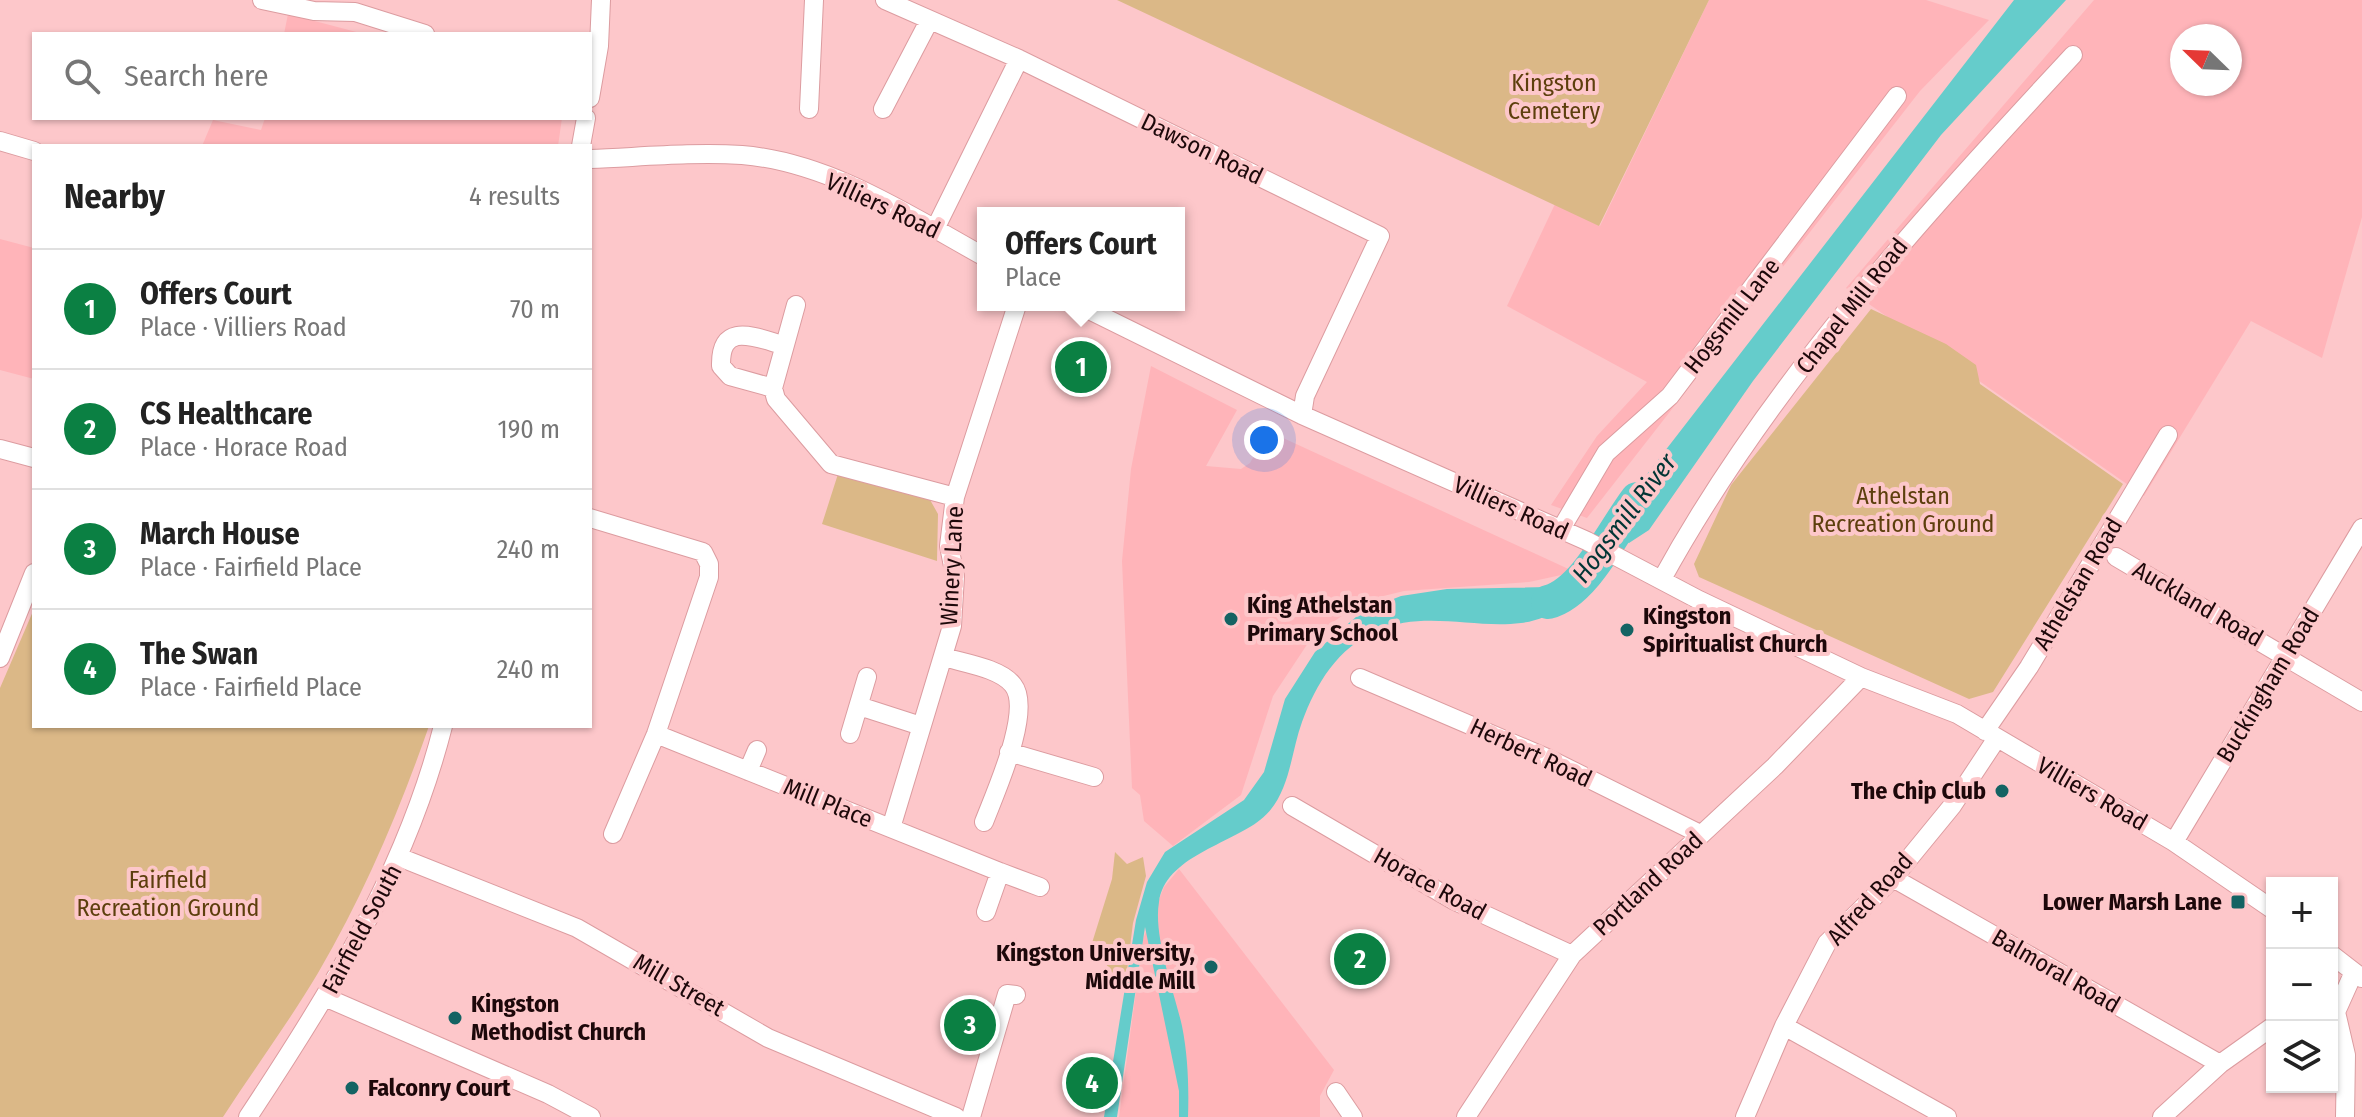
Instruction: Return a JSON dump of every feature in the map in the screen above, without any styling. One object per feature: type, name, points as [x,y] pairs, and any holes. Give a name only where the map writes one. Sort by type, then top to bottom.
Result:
[{"type":"street","points":[[262,0],[314,11],[351,6],[420,32]]},
{"type":"street","points":[[592,86],[599,46],[601,0]]},
{"type":"street","points":[[809,109],[814,0]]},
{"type":"street","points":[[885,0],[1019,59],[935,229]]},
{"type":"street","points":[[883,109],[929,21]]},
{"type":"street","name":"Chapel Mill Road","points":[[1662,579],[1697,515],[1754,430],[1910,233],[2073,55]]},
{"type":"street","name":"Dawson Road","points":[[1019,59],[1380,236],[1305,396],[1302,415]]},
{"type":"street","name":"Hogsmill Lane","points":[[1561,529],[1606,453],[1670,396],[1897,96]]},
{"type":"street","points":[[581,144],[586,120]]},
{"type":"street","points":[[0,141],[32,150]]},
{"type":"street","name":"Villiers Road","points":[[592,159],[744,156],[790,164],[857,188],[977,253]]},
{"type":"street","points":[[796,305],[773,388],[776,399],[831,464],[955,497]]},
{"type":"street","name":"Winery Lane","points":[[891,828],[944,657],[955,599],[949,546],[955,497],[1015,311]]},
{"type":"street","name":"Villiers Road","points":[[1091,311],[1302,415],[1587,541],[1861,677],[1957,714],[2174,842],[2266,905]]},
{"type":"street","points":[[773,388],[730,376],[721,366],[721,350],[728,340],[741,334],[783,345]]},
{"type":"street","name":"Athelstan Road","points":[[1991,734],[2168,435]]},
{"type":"street","points":[[0,449],[32,457]]},
{"type":"street","points":[[592,519],[703,552],[709,564],[709,577],[656,734],[613,834]]},
{"type":"street","name":"Buckingham Road","points":[[2174,842],[2362,528]]},
{"type":"street","name":"Auckland Road","points":[[2116,557],[2362,702]]},
{"type":"street","points":[[0,658],[32,578]]},
{"type":"street","points":[[944,657],[998,675],[1012,684],[1020,700],[1009,752],[984,822]]},
{"type":"street","points":[[850,734],[867,677]]},
{"type":"street","name":"Portland Road","points":[[1466,1117],[1572,955],[1775,766],[1861,677]]},
{"type":"street","name":"Herbert Road","points":[[1360,678],[1547,758],[1700,834]]},
{"type":"street","points":[[859,706],[921,726]]},
{"type":"street","name":"Fairfield South","points":[[248,1117],[327,998],[399,857],[418,812],[442,728]]},
{"type":"street","name":"Mill Place","points":[[656,734],[1040,887]]},
{"type":"street","name":"Alfred Road","points":[[1745,1117],[1784,1026],[1827,943],[1893,878],[1952,806],[1991,734]]},
{"type":"street","points":[[748,771],[757,750]]},
{"type":"street","points":[[1009,752],[1094,777]]},
{"type":"street","name":"Horace Road","points":[[1292,806],[1455,901],[1572,955]]},
{"type":"street","name":"Mill Street","points":[[399,857],[577,928],[768,1038],[956,1117]]},
{"type":"street","points":[[986,912],[1000,872]]},
{"type":"street","name":"Balmoral Road","points":[[1893,878],[2220,1064]]},
{"type":"street","points":[[2338,960],[2358,976],[2338,1006]]},
{"type":"street","points":[[971,1117],[1007,994],[1016,995]]},
{"type":"street","points":[[327,998],[548,1094],[591,1117]]},
{"type":"street","points":[[2337,1021],[2346,1055],[2345,1117]]},
{"type":"street","points":[[1784,1026],[1947,1117]]},
{"type":"street","points":[[2162,1117],[2220,1064],[2266,1031]]},
{"type":"street","points":[[1336,1092],[1353,1117]]},
{"type":"shaded area","points":[[1709,0],[1926,0],[1989,20],[1920,91],[1587,518],[1551,505],[1597,436],[1647,382],[1507,306],[1555,204],[1600,226]]},
{"type":"shaded area","points":[[2094,0],[2362,0],[2362,217],[2322,358],[2251,321],[2144,496],[1846,288]]},
{"type":"shaded area","points":[[288,14],[356,32],[284,32]]},
{"type":"shaded area","points":[[213,120],[261,130],[264,120],[562,120],[558,144],[203,144]]},
{"type":"shaded area","points":[[0,239],[32,247],[32,378],[0,370]]},
{"type":"shaded area","name":"King Athelstan Primary School","points":[[1151,366],[1237,410],[1206,466],[1241,469],[1250,463],[1268,431],[1575,572],[1529,582],[1404,591],[1363,601],[1312,637],[1273,696],[1241,795],[1173,846],[1144,821],[1140,795],[1132,788],[1122,561],[1131,469]]},
{"type":"shaded area","name":"Kingston University, Middle Mill","points":[[1179,869],[1334,1070],[1320,1096],[1320,1117],[1119,1117],[1143,939],[1164,887]]},
{"type":"green space","name":"Kingston Cemetery","points":[[1117,0],[1709,0],[1599,226]]},
{"type":"green space","name":"Athelstan Recreation Ground","points":[[1871,309],[1946,344],[1976,365],[1980,384],[2123,484],[1993,692],[1969,699],[1699,577],[1694,564],[1731,485]]},
{"type":"green space","points":[[838,474],[929,498],[938,514],[937,561],[822,524]]},
{"type":"green space","name":"Fairfield Recreation Ground","points":[[32,614],[32,728],[428,728],[380,852],[351,913],[318,973],[223,1117],[0,1117],[0,688]]},
{"type":"green space","points":[[1115,852],[1127,864],[1143,857],[1146,876],[1133,923],[1127,971],[1114,976],[1092,943],[1112,879]]},
{"type":"water","points":[[2014,0],[2066,0],[1941,135],[1753,381],[1649,530],[1629,543],[1603,531]]},
{"type":"water","points":[[1582,574],[1601,582],[1542,618],[1503,624],[1430,621],[1394,625],[1363,638],[1330,668],[1308,708],[1288,775],[1270,811],[1247,829],[1186,863],[1164,887],[1159,902],[1159,931],[1165,964],[1184,1037],[1188,1117],[1179,1117],[1179,1091],[1145,927],[1117,1117],[1104,1117],[1136,920],[1147,882],[1165,852],[1244,800],[1264,772],[1285,699],[1315,652],[1363,611],[1401,596],[1447,589],[1549,587]]},
{"type":"waterway","name":"Hogsmill River","points":[[1548,602],[1562,596],[1586,573],[1637,499]]},
{"type":"place","name":"Offers Court","points":[[1081,367]]},
{"type":"place","name":"King Athelstan Primary School","points":[[1231,619]]},
{"type":"place","name":"Kingston Spiritualist Church","points":[[1627,630]]},
{"type":"place","name":"The Chip Club","points":[[2002,791]]},
{"type":"place","name":"Lower Marsh Lane","points":[[2238,902]]},
{"type":"place","name":"CS Healthcare","points":[[1360,959]]},
{"type":"place","name":"Kingston University, Middle Mill","points":[[1211,967]]},
{"type":"place","name":"Kingston Methodist Church","points":[[455,1018]]},
{"type":"place","name":"March House","points":[[970,1025]]},
{"type":"place","name":"The Swan","points":[[1092,1083]]},
{"type":"place","name":"Falconry Court","points":[[352,1088]]}]
